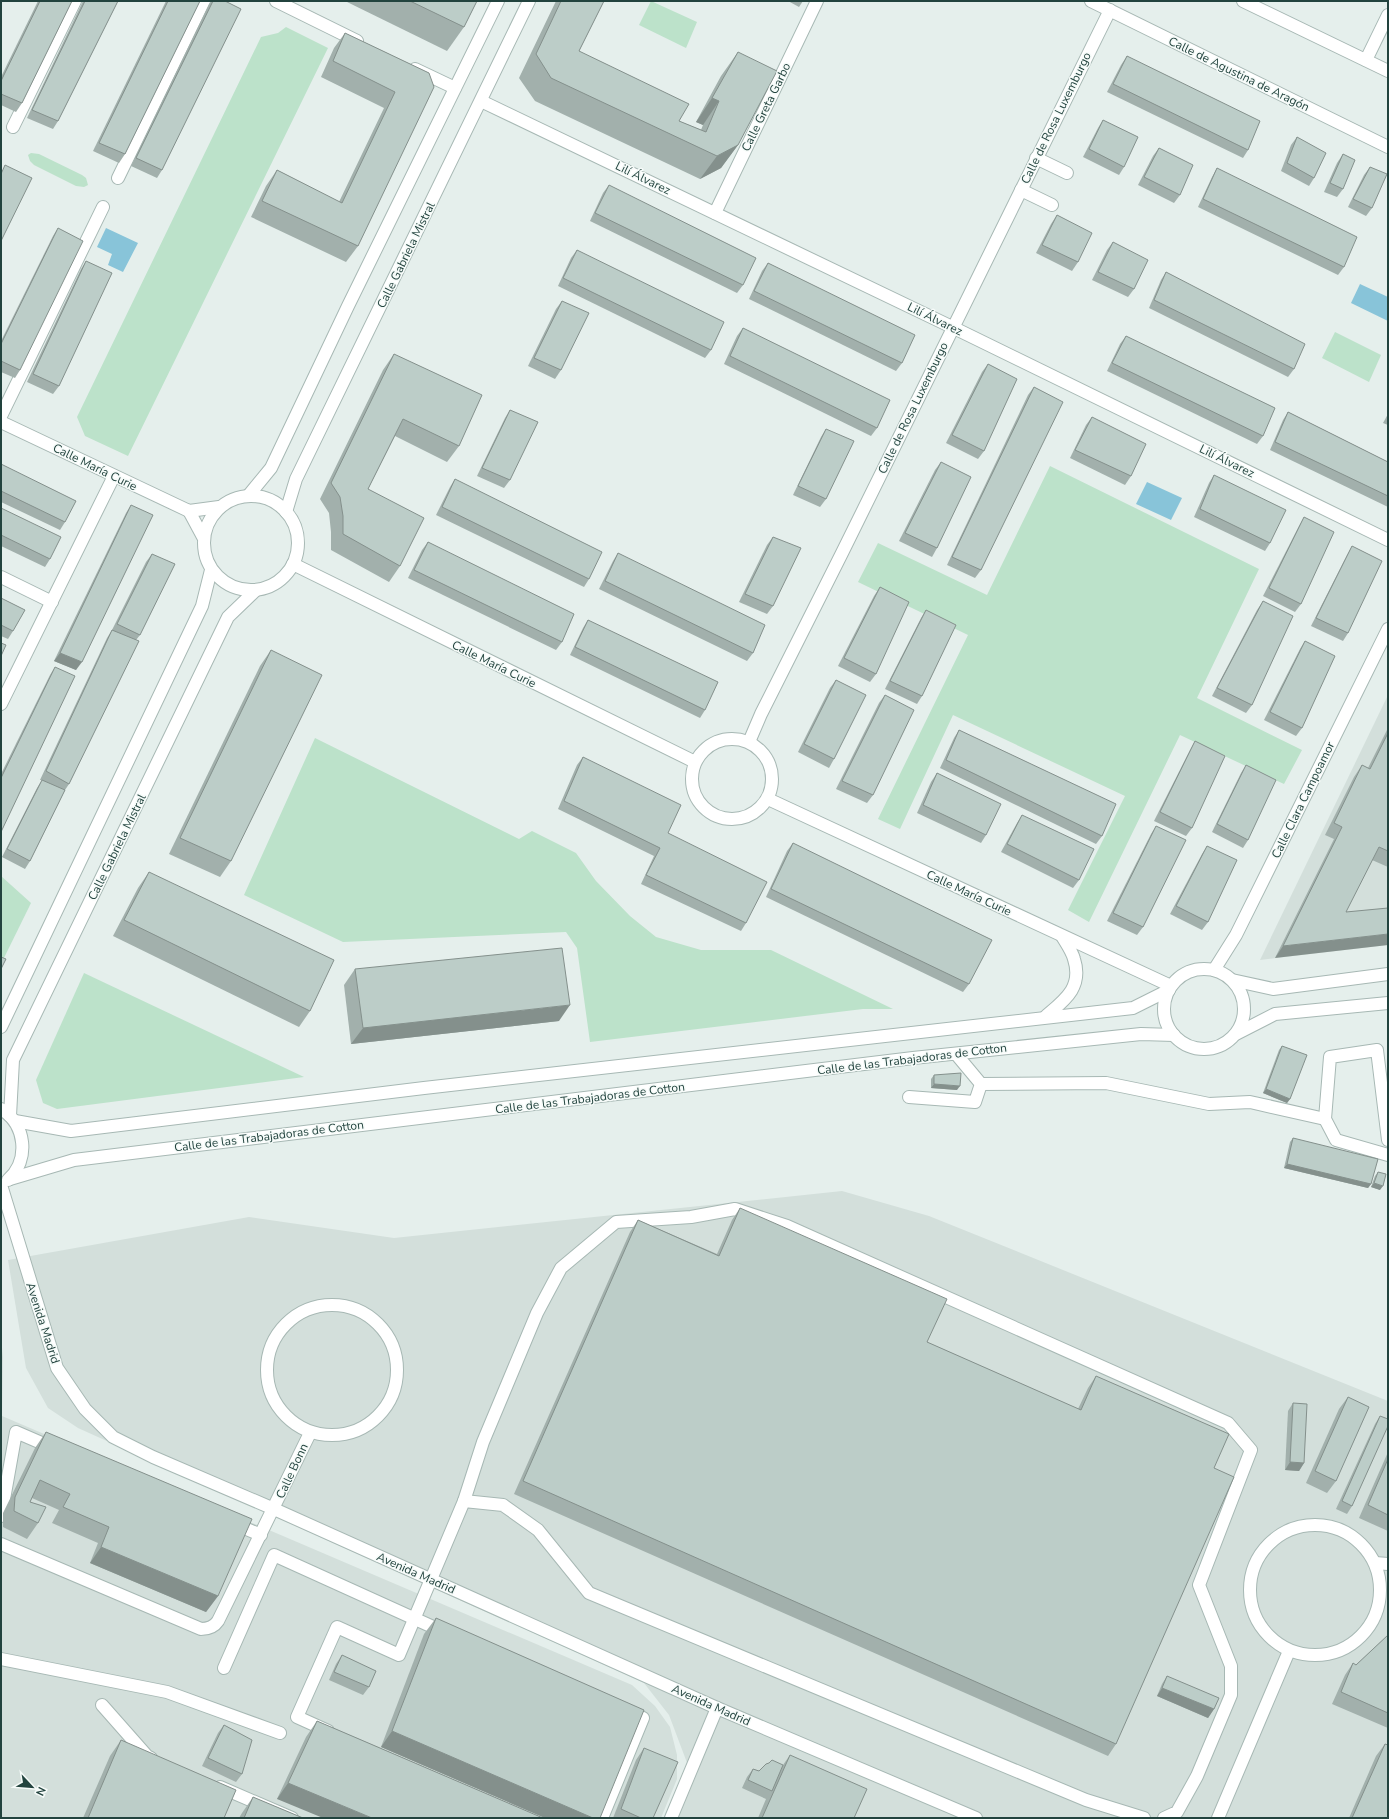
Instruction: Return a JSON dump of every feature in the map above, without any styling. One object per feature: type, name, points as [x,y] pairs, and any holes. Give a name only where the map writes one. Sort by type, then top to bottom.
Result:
[{"type":"street","points":[[13,127],[74,1]]},
{"type":"street","points":[[118,178],[204,1]]},
{"type":"street","points":[[276,1],[366,45]]},
{"type":"street","points":[[248,496],[271,468],[498,1]]},
{"type":"street","name":"Calle Gabriela Mistral","points":[[286,512],[296,479],[529,1]]},
{"type":"street","name":"Calle Greta Garbo","points":[[715,213],[817,1]]},
{"type":"street","name":"Calle de Agustina de Aragón","points":[[1091,1],[1388,147]]},
{"type":"street","points":[[1243,1],[1388,71]]},
{"type":"street","name":"Calle de Rosa Luxemburgo","points":[[749,742],[761,714],[1110,10]]},
{"type":"street","points":[[1366,60],[1388,15]]},
{"type":"street","points":[[407,65],[455,88]]},
{"type":"street","name":"Lilí Álvarez","points":[[481,101],[952,327],[1388,540]]},
{"type":"street","points":[[1036,158],[1067,173]]},
{"type":"street","points":[[1020,190],[1052,205]]},
{"type":"street","points":[[1,416],[103,207]]},
{"type":"street","name":"Calle María Curie","points":[[1,422],[189,511]]},
{"type":"street","points":[[1,704],[114,476]]},
{"type":"street","points":[[248,496],[264,497],[275,502],[286,512],[294,524],[298,536],[297,553],[293,564],[284,578],[275,584],[255,591],[244,591],[229,586],[219,579],[211,570],[205,555],[204,537],[209,520],[219,507],[231,500],[248,496]]},
{"type":"street","points":[[204,537],[189,511],[219,507]]},
{"type":"street","name":"Calle María Curie","points":[[293,564],[694,762]]},
{"type":"street","points":[[1,1027],[202,606],[211,570]]},
{"type":"street","points":[[1,577],[52,602]]},
{"type":"street","name":"Calle Gabriela Mistral","points":[[9,1116],[13,1060],[228,618],[255,591]]},
{"type":"street","name":"Calle Clara Campoamor","points":[[1214,970],[1236,935],[1388,629]]},
{"type":"street","points":[[736,739],[749,742],[760,750],[768,761],[772,775],[772,785],[768,799],[756,812],[743,818],[730,820],[716,816],[702,806],[694,794],[692,780],[694,762],[706,748],[721,740],[736,739]]},
{"type":"street","name":"Calle María Curie","points":[[768,799],[1170,988]]},
{"type":"street","points":[[1046,1016],[1067,997],[1076,982],[1074,959],[1062,936]]},
{"type":"street","points":[[1236,1034],[1242,1024],[1244,1012],[1242,994],[1232,980],[1224,973],[1203,968],[1191,970],[1181,976],[1170,988],[1166,996],[1164,1010],[1166,1023],[1174,1035],[1182,1043],[1193,1048],[1205,1049],[1216,1047],[1227,1042],[1236,1034],[1275,1014],[1388,1003]]},
{"type":"street","points":[[1232,980],[1273,989],[1388,974]]},
{"type":"street","points":[[9,1116],[71,1131],[1046,1016],[1133,1008],[1170,988]]},
{"type":"street","name":"Calle de las Trabajadoras de Cotton","points":[[4,1183],[74,1160],[956,1054],[1141,1034],[1174,1035]]},
{"type":"street","points":[[1388,1140],[1377,1050],[1330,1057],[1325,1119],[1336,1140],[1388,1155]]},
{"type":"street","points":[[956,1054],[981,1084]]},
{"type":"street","points":[[981,1084],[1106,1083],[1209,1104],[1250,1102],[1325,1119]]},
{"type":"street","points":[[909,1097],[975,1102],[981,1084]]},
{"type":"street","points":[[4,1183],[17,1169],[22,1157],[23,1145],[20,1132],[9,1116]]},
{"type":"street","name":"Avenida Madrid","points":[[4,1183],[57,1368],[85,1409],[113,1437],[153,1457],[274,1509],[955,1814],[976,1818]]},
{"type":"street","points":[[339,1736],[297,1717],[337,1627],[399,1655],[432,1580],[464,1501],[483,1442],[537,1313],[561,1268],[616,1222],[692,1217],[735,1209],[787,1226],[1228,1423],[1251,1450],[1199,1585],[1232,1666],[1231,1695],[1197,1776],[1177,1812],[1164,1818]]},
{"type":"street","name":"Calle Bonn","points":[[319,1304],[353,1307],[382,1326],[388,1338],[397,1357],[394,1391],[375,1420],[344,1435],[310,1433],[281,1414],[266,1383],[269,1348],[288,1320],[319,1304]]},
{"type":"street","points":[[1,1516],[16,1432],[67,1454]]},
{"type":"street","name":"Calle Bonn","points":[[1,1544],[201,1629],[207,1629],[215,1625],[218,1621],[310,1433]]},
{"type":"street","points":[[464,1501],[503,1505],[538,1530],[589,1593],[1086,1800],[1144,1818]]},
{"type":"street","points":[[218,1517],[261,1535]]},
{"type":"street","points":[[1317,1524],[1342,1530],[1362,1545],[1375,1563],[1380,1590],[1375,1617],[1359,1638],[1337,1652],[1311,1656],[1289,1651],[1267,1636],[1253,1613],[1249,1588],[1255,1562],[1270,1542],[1292,1528],[1317,1524]]},
{"type":"street","points":[[224,1668],[274,1555],[415,1620],[458,1638]]},
{"type":"street","points":[[1375,1563],[1388,1564]]},
{"type":"street","points":[[1218,1818],[1289,1651]]},
{"type":"street","points":[[1,1658],[167,1692],[280,1733]]},
{"type":"street","points":[[102,1705],[147,1756],[161,1762]]},
{"type":"street","points":[[602,1818],[643,1718],[614,1706]]},
{"type":"street","points":[[671,1818],[716,1708]]},
{"type":"street","points":[[212,1784],[292,1818]]},
{"type":"shaded area","points":[[1388,695],[1388,945],[1260,960]]},
{"type":"shaded area","points":[[842,1191],[929,1216],[1388,1401],[1388,1818],[670,1818],[689,1768],[669,1715],[644,1683],[78,1428],[48,1408],[26,1368],[8,1260],[249,1217],[394,1238]]},
{"type":"shaded area","points":[[1,1338],[3,1357],[2,1416],[632,1685],[655,1706],[670,1727],[677,1755],[677,1779],[661,1818],[1,1818]]},
{"type":"green space","points":[[651,1],[697,22],[686,48],[639,25]]},
{"type":"green space","points":[[286,27],[328,48],[128,456],[85,436],[77,417],[261,37],[278,33]]},
{"type":"green space","points":[[31,153],[39,154],[82,175],[86,178],[88,185],[84,187],[76,186],[34,165],[30,161],[28,155]]},
{"type":"green space","points":[[1335,332],[1381,355],[1369,382],[1322,358]]},
{"type":"green space","points":[[1050,466],[1259,569],[1197,698],[1302,750],[1284,784],[1180,735],[1089,922],[1068,910],[1125,796],[953,715],[900,829],[878,819],[968,635],[858,582],[878,543],[987,595]]},
{"type":"green space","points":[[315,738],[519,839],[532,831],[576,853],[596,881],[630,916],[656,937],[701,950],[771,950],[893,1009],[863,1009],[590,1042],[577,948],[566,932],[343,942],[244,895]]},
{"type":"green space","points":[[1,876],[31,903],[1,964]]},
{"type":"green space","points":[[84,973],[304,1077],[57,1109],[43,1103],[36,1080]]},
{"type":"water","points":[[106,228],[138,243],[123,272],[108,265],[112,254],[97,247]]},
{"type":"water","points":[[1360,284],[1388,297],[1388,321],[1351,303]]},
{"type":"water","points":[[1147,482],[1182,498],[1171,520],[1136,504]]},
{"type":"building","points":[[40,1],[72,1],[22,103],[1,94],[1,81]]},
{"type":"building","points":[[85,1],[118,1],[58,121],[32,110]]},
{"type":"building","points":[[168,1],[200,1],[125,154],[99,143]]},
{"type":"building","points":[[213,1],[225,1],[241,9],[162,170],[136,158]]},
{"type":"building","points":[[410,1],[477,1],[464,27]]},
{"type":"building","points":[[561,1],[604,1],[579,51],[689,104],[679,121],[706,132],[719,101],[712,98],[738,52],[777,71],[738,145],[717,156],[551,78],[536,54]]},
{"type":"building","points":[[345,33],[429,73],[434,87],[358,246],[262,201],[277,170],[342,203],[395,92],[333,61]]},
{"type":"building","points":[[1127,56],[1260,121],[1248,150],[1113,84]]},
{"type":"building","points":[[1103,120],[1138,137],[1124,167],[1089,149]]},
{"type":"building","points":[[1297,137],[1326,153],[1314,178],[1287,163]]},
{"type":"building","points":[[1159,148],[1193,165],[1180,195],[1144,177]]},
{"type":"building","points":[[1343,154],[1355,160],[1343,189],[1330,183]]},
{"type":"building","points":[[5,165],[32,178],[1,241],[1,174]]},
{"type":"building","points":[[1370,167],[1387,174],[1372,208],[1353,199]]},
{"type":"building","points":[[1217,168],[1357,237],[1344,267],[1203,199]]},
{"type":"building","points":[[609,185],[756,258],[743,285],[595,213]]},
{"type":"building","points":[[1057,215],[1092,233],[1078,262],[1042,245]]},
{"type":"building","points":[[58,228],[83,241],[20,370],[1,361],[1,344]]},
{"type":"building","points":[[1113,242],[1148,260],[1134,289],[1098,272]]},
{"type":"building","points":[[577,250],[724,322],[711,350],[563,278]]},
{"type":"building","points":[[86,261],[112,273],[59,386],[33,374]]},
{"type":"building","points":[[768,263],[915,335],[902,363],[754,291]]},
{"type":"building","points":[[1166,272],[1305,344],[1294,369],[1154,300]]},
{"type":"building","points":[[562,301],[589,313],[561,370],[534,358]]},
{"type":"building","points":[[743,328],[890,400],[877,428],[730,356]]},
{"type":"building","points":[[1126,336],[1275,408],[1263,436],[1112,363]]},
{"type":"building","points":[[394,354],[482,395],[459,446],[403,419],[368,489],[424,518],[400,566],[343,534],[343,516],[340,497],[331,483]]},
{"type":"building","points":[[988,364],[1017,379],[984,451],[952,435]]},
{"type":"building","points":[[1034,387],[1063,402],[981,570],[952,557]]},
{"type":"building","points":[[510,410],[538,422],[510,480],[482,468]]},
{"type":"building","points":[[1288,412],[1388,462],[1388,496],[1275,442]]},
{"type":"building","points":[[1092,417],[1146,444],[1131,476],[1075,450]]},
{"type":"building","points":[[826,429],[854,441],[826,499],[798,486]]},
{"type":"building","points":[[941,462],[971,477],[937,548],[905,533]]},
{"type":"building","points":[[1,464],[76,501],[65,522],[1,491]]},
{"type":"building","points":[[1214,475],[1286,510],[1270,543],[1200,509]]},
{"type":"building","points":[[455,479],[602,552],[589,579],[442,507]]},
{"type":"building","points":[[131,505],[153,515],[82,662],[60,653]]},
{"type":"building","points":[[1,508],[61,537],[50,559],[1,535]]},
{"type":"building","points":[[1304,517],[1334,532],[1301,604],[1269,588]]},
{"type":"building","points":[[773,537],[801,548],[773,606],[745,594]]},
{"type":"building","points":[[428,542],[574,614],[562,642],[414,570]]},
{"type":"building","points":[[1352,546],[1382,561],[1348,633],[1316,618]]},
{"type":"building","points":[[618,553],[765,625],[753,653],[605,581]]},
{"type":"building","points":[[152,554],[175,564],[140,635],[117,624]]},
{"type":"building","points":[[880,587],[909,602],[876,674],[844,658]]},
{"type":"building","points":[[1,598],[25,610],[13,631],[1,625]]},
{"type":"building","points":[[1263,601],[1293,616],[1252,705],[1217,688]]},
{"type":"building","points":[[926,610],[956,625],[922,696],[890,681]]},
{"type":"building","points":[[588,620],[718,682],[705,710],[575,647]]},
{"type":"building","points":[[112,630],[139,641],[69,784],[46,771]]},
{"type":"building","points":[[1305,641],[1335,656],[1302,728],[1270,712]]},
{"type":"building","points":[[1,643],[6,645],[1,656]]},
{"type":"building","points":[[271,650],[322,675],[231,861],[180,838]]},
{"type":"building","points":[[55,667],[75,676],[1,832],[1,778]]},
{"type":"building","points":[[836,680],[866,695],[834,759],[804,744]]},
{"type":"building","points":[[885,695],[914,710],[873,795],[842,781]]},
{"type":"building","points":[[959,730],[1116,804],[1102,836],[946,760]]},
{"type":"building","points":[[1388,733],[1388,851],[1379,847],[1346,912],[1388,908],[1388,934],[1283,946],[1342,827],[1334,823],[1362,765],[1370,769]]},
{"type":"building","points":[[1195,741],[1225,756],[1192,828],[1160,812]]},
{"type":"building","points":[[583,757],[681,805],[668,833],[767,882],[746,923],[646,875],[660,848],[564,801]]},
{"type":"building","points":[[1246,765],[1276,780],[1248,840],[1217,824]]},
{"type":"building","points":[[937,773],[1001,804],[986,835],[923,805]]},
{"type":"building","points":[[42,780],[65,790],[30,861],[7,849]]},
{"type":"building","points":[[1022,815],[1094,849],[1079,880],[1007,844]]},
{"type":"building","points":[[1156,826],[1186,840],[1143,927],[1113,913]]},
{"type":"building","points":[[793,843],[992,940],[969,984],[771,889]]},
{"type":"building","points":[[1207,846],[1237,860],[1208,922],[1176,906]]},
{"type":"building","points":[[149,872],[334,960],[310,1011],[124,920]]},
{"type":"building","points":[[562,948],[570,1005],[363,1028],[355,969]]},
{"type":"building","points":[[1,957],[6,959],[1,969]]},
{"type":"building","points":[[1282,1046],[1307,1055],[1290,1099],[1266,1089]]},
{"type":"building","points":[[961,1073],[960,1086],[934,1084],[934,1075]]},
{"type":"building","points":[[1293,1138],[1378,1159],[1371,1184],[1287,1164]]},
{"type":"building","points":[[1378,1172],[1386,1174],[1383,1186],[1374,1183]]},
{"type":"building","points":[[740,1208],[947,1299],[927,1342],[1081,1410],[1096,1376],[1229,1434],[1214,1468],[1234,1477],[1116,1744],[523,1481],[638,1220],[719,1256]]},
{"type":"building","points":[[1348,1397],[1369,1407],[1336,1481],[1315,1471]]},
{"type":"building","points":[[1293,1403],[1307,1404],[1304,1463],[1290,1462]]},
{"type":"building","points":[[1380,1416],[1388,1419],[1388,1426],[1352,1506],[1342,1501]]},
{"type":"building","points":[[46,1432],[252,1519],[218,1596],[101,1547],[109,1527],[63,1507],[70,1494],[40,1480],[30,1502],[46,1507],[38,1523],[14,1511],[15,1497]]},
{"type":"building","points":[[1388,1459],[1388,1515],[1368,1505]]},
{"type":"building","points":[[436,1618],[644,1710],[600,1818],[593,1818],[392,1731]]},
{"type":"building","points":[[1388,1635],[1388,1713],[1341,1692],[1353,1663],[1356,1665]]},
{"type":"building","points":[[342,1655],[376,1671],[369,1687],[334,1672]]},
{"type":"building","points":[[1167,1676],[1219,1698],[1214,1709],[1162,1688]]},
{"type":"building","points":[[317,1721],[543,1818],[372,1818],[288,1783]]},
{"type":"building","points":[[224,1725],[252,1740],[242,1774],[208,1758]]},
{"type":"building","points":[[121,1740],[236,1790],[224,1818],[88,1818]]},
{"type":"building","points":[[1385,1744],[1388,1745],[1388,1818],[1352,1818]]},
{"type":"building","points":[[644,1748],[678,1762],[653,1818],[641,1818],[621,1809]]},
{"type":"building","points":[[790,1755],[867,1789],[854,1818],[762,1818]]},
{"type":"building","points":[[772,1760],[783,1765],[772,1791],[748,1780],[753,1769],[759,1771]]},
{"type":"building","points":[[253,1797],[303,1818],[244,1818]]}]
